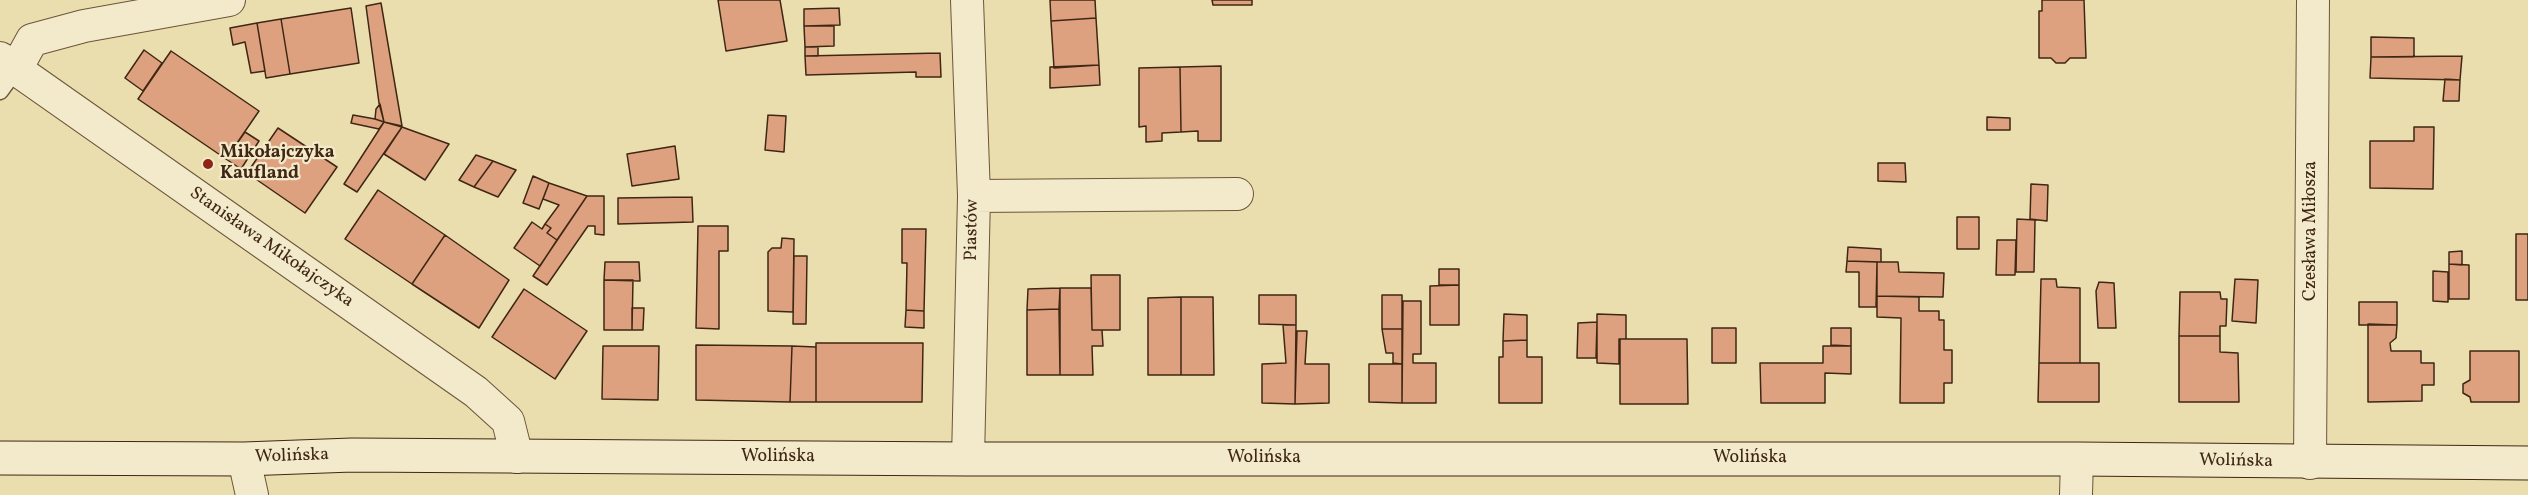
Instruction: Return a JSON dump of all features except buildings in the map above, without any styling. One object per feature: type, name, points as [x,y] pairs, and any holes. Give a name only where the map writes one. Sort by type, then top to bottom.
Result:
[{"type":"street","points":[[5,72],[32,40],[84,26],[229,0]]},
{"type":"street","name":"Piastów","points":[[967,0],[974,196],[968,459]]},
{"type":"street","name":"Czesława Miłosza","points":[[2310,463],[2313,0]]},
{"type":"street","name":"Stanisława Mikołajczyka","points":[[5,72],[476,392],[508,420],[517,457]]},
{"type":"street","points":[[974,196],[1237,194]]},
{"type":"street","name":"Wolińska","points":[[0,458],[244,459],[352,455],[968,459],[2077,459],[2310,463],[2528,463]]},
{"type":"street","points":[[244,459],[252,495]]},
{"type":"street","points":[[2076,495],[2077,459]]},
{"type":"place","name":"Mikołajczyka Kaufland","points":[[208,164]]}]
